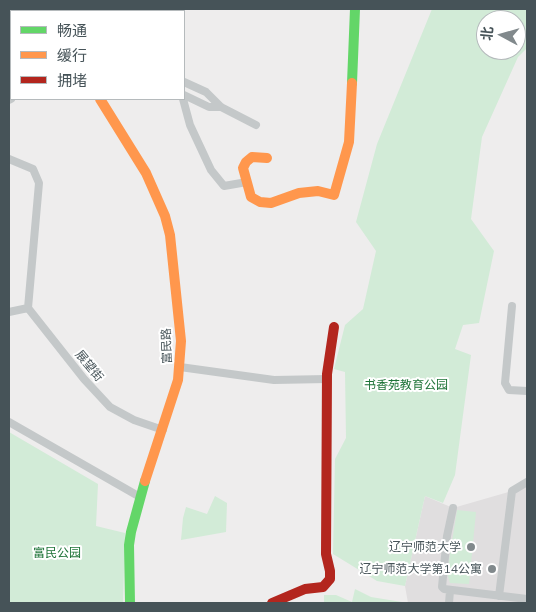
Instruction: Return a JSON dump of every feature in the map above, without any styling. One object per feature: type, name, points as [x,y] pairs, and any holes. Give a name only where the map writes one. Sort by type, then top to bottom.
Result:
[{"type":"street","points":[[267,158],[252,157],[243,168],[250,198],[260,202],[271,203],[299,193],[318,191],[334,195],[349,142],[355,9]]},
{"type":"street","points":[[185,82],[206,92],[221,107],[256,125]]},
{"type":"street","points":[[185,96],[208,107],[221,107]]},
{"type":"street","name":"富民路","points":[[101,100],[146,173],[165,216],[170,235],[181,342],[178,380],[133,520],[129,545],[130,603]]},
{"type":"street","points":[[182,100],[190,125],[211,170],[224,186],[247,182]]},
{"type":"street","points":[[9,159],[33,169],[39,183],[28,308],[9,312]]},
{"type":"street","points":[[512,306],[505,383],[509,390],[527,391]]},
{"type":"street","name":"展望街","points":[[28,308],[84,379],[110,407],[134,420],[162,430]]},
{"type":"street","points":[[272,603],[305,589],[323,588],[330,579],[326,554],[327,379],[334,327]]},
{"type":"street","points":[[180,367],[274,380],[327,379]]},
{"type":"street","points":[[9,422],[140,497]]},
{"type":"street","points":[[499,596],[512,491],[527,482]]},
{"type":"street","points":[[453,508],[447,536],[442,587],[450,591],[527,599]]},
{"type":"street","points":[[449,603],[450,591]]},
{"type":"shaded area","name":"辽宁师范大学","points":[[527,482],[527,603],[408,603],[405,586],[425,496],[453,508],[512,491]]},
{"type":"green space","name":"书香苑教育公园","points":[[432,9],[527,9],[526,49],[526,10],[476,10],[476,60],[517,60],[482,137],[471,219],[494,251],[479,323],[463,325],[455,349],[471,355],[455,475],[443,503],[425,496],[405,586],[377,581],[333,554],[335,459],[346,438],[345,372],[334,369],[345,325],[363,309],[376,251],[356,222],[377,144]]},
{"type":"green space","name":"富民公园","points":[[9,432],[98,484],[96,526],[125,533],[123,603],[9,603]]},
{"type":"green space","points":[[215,496],[227,503],[226,532],[181,540],[186,507],[207,514]]},
{"type":"green space","points":[[457,510],[476,512],[469,584],[450,583],[447,573]]},
{"type":"green space","points":[[355,589],[371,597],[408,603],[324,603],[324,595],[336,595],[352,602]]},
{"type":"traffic: fast","points":[[352,83],[355,9]]},
{"type":"traffic: fast","points":[[130,603],[129,545],[145,481]]},
{"type":"traffic: slow","points":[[267,158],[252,157],[243,168],[251,197],[260,202],[271,203],[299,193],[318,191],[334,195],[349,142],[352,83]]},
{"type":"traffic: slow","points":[[101,100],[146,173],[165,216],[170,235],[181,341],[178,380],[145,481]]},
{"type":"traffic: jam","points":[[272,603],[305,589],[323,587],[330,579],[326,554],[327,374],[334,327]]},
{"type":"place","name":"辽宁师范大学","points":[[471,547]]},
{"type":"place","name":"辽宁师范大学第14公寓","points":[[492,569]]}]
